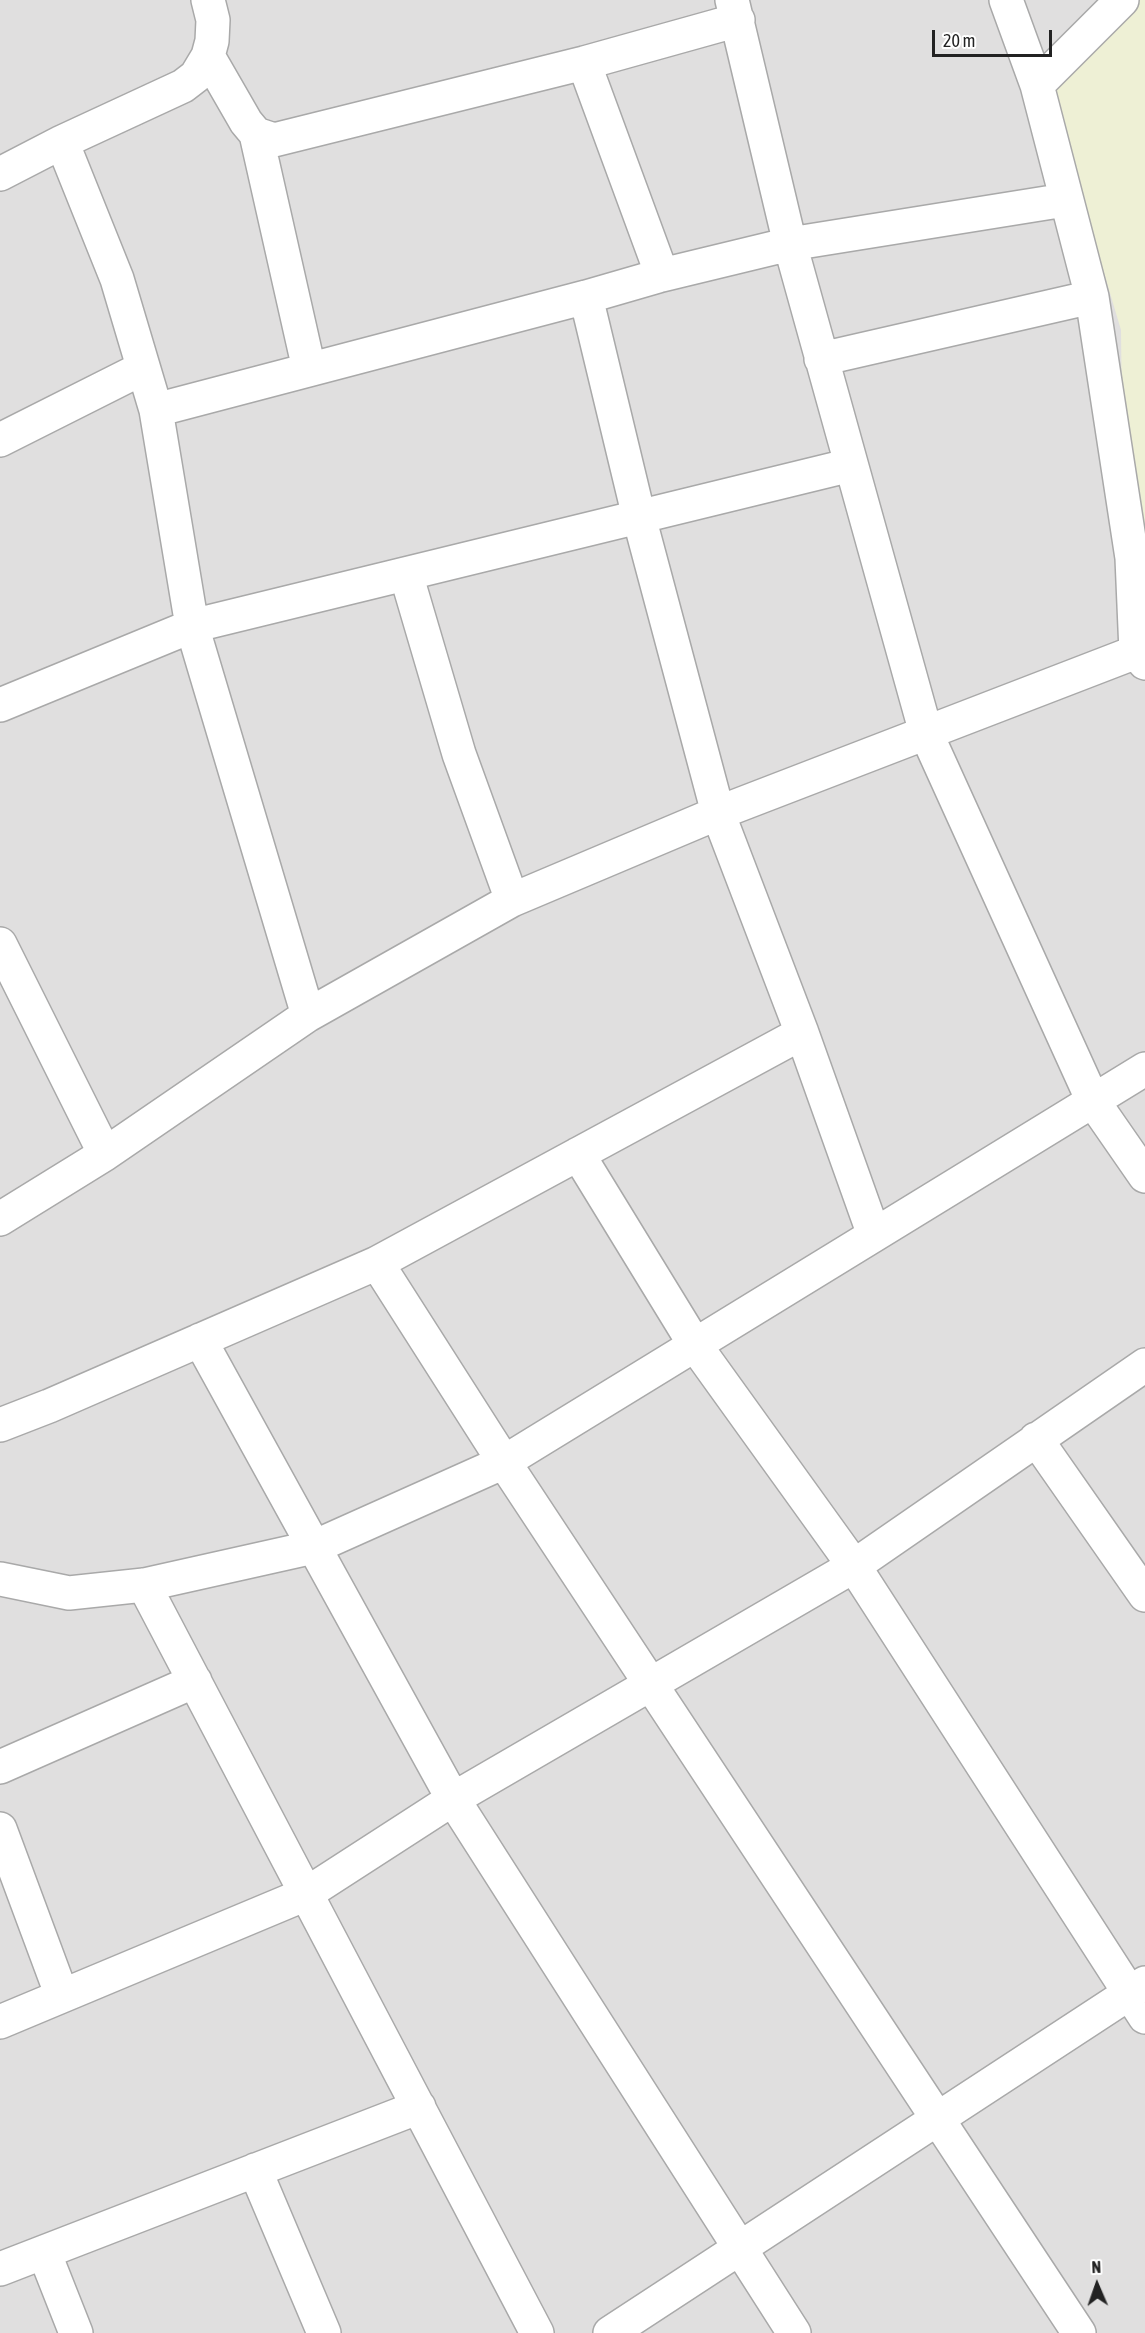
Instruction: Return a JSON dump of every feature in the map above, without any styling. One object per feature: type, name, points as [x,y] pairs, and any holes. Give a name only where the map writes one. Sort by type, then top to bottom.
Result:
[{"type":"street","points":[[0,174],[62,142],[183,86],[196,76],[208,56],[212,41],[213,20],[208,0]]},
{"type":"street","points":[[0,1219],[105,1154],[308,1015],[512,900],[718,813],[926,733],[1140,658],[1132,558],[1092,297],[1037,85],[1006,0]]},
{"type":"street","points":[[1037,85],[1122,0]]},
{"type":"street","points":[[256,134],[274,140],[584,63],[735,10],[790,244],[926,733],[1093,1101],[1145,1176]]},
{"type":"street","points":[[208,56],[232,100],[256,134],[309,369]]},
{"type":"street","points":[[584,63],[662,275]]},
{"type":"street","points":[[62,142],[117,279],[156,410],[192,626],[308,1015]]},
{"type":"street","points":[[156,410],[662,275],[790,244],[1065,200]]},
{"type":"street","points":[[586,297],[639,517],[718,813],[802,1033],[874,1235]]},
{"type":"street","points":[[822,359],[1092,297]]},
{"type":"street","points":[[0,440],[143,368]]},
{"type":"street","points":[[0,705],[192,626],[851,465]]},
{"type":"street","points":[[406,574],[459,754],[512,900]]},
{"type":"street","points":[[0,945],[105,1154]]},
{"type":"street","points":[[0,1425],[49,1406],[377,1263],[802,1033]]},
{"type":"street","points":[[0,1579],[69,1593],[144,1585],[314,1547],[504,1462],[1145,1069]]},
{"type":"street","points":[[578,1154],[695,1345],[854,1566],[1140,1997],[939,2118],[610,2333]]},
{"type":"street","points":[[377,1263],[504,1462],[1079,2333]]},
{"type":"street","points":[[200,1340],[453,1799],[794,2333]]},
{"type":"street","points":[[0,2022],[306,1894],[453,1799],[854,1566],[1145,1365]]},
{"type":"street","points":[[1036,1439],[1145,1595]]},
{"type":"street","points":[[144,1585],[537,2333]]},
{"type":"street","points":[[0,1767],[195,1681]]},
{"type":"street","points":[[0,1829],[62,1996]]},
{"type":"street","points":[[0,2269],[419,2107]]},
{"type":"street","points":[[255,2170],[324,2333]]},
{"type":"street","points":[[44,2252],[76,2333]]},
{"type":"shaded area","points":[[0,0],[1145,0],[1145,2333],[0,2333]]},
{"type":"green space","points":[[1139,0],[1145,0],[1145,563],[1122,418],[1121,330],[1051,95]]}]
